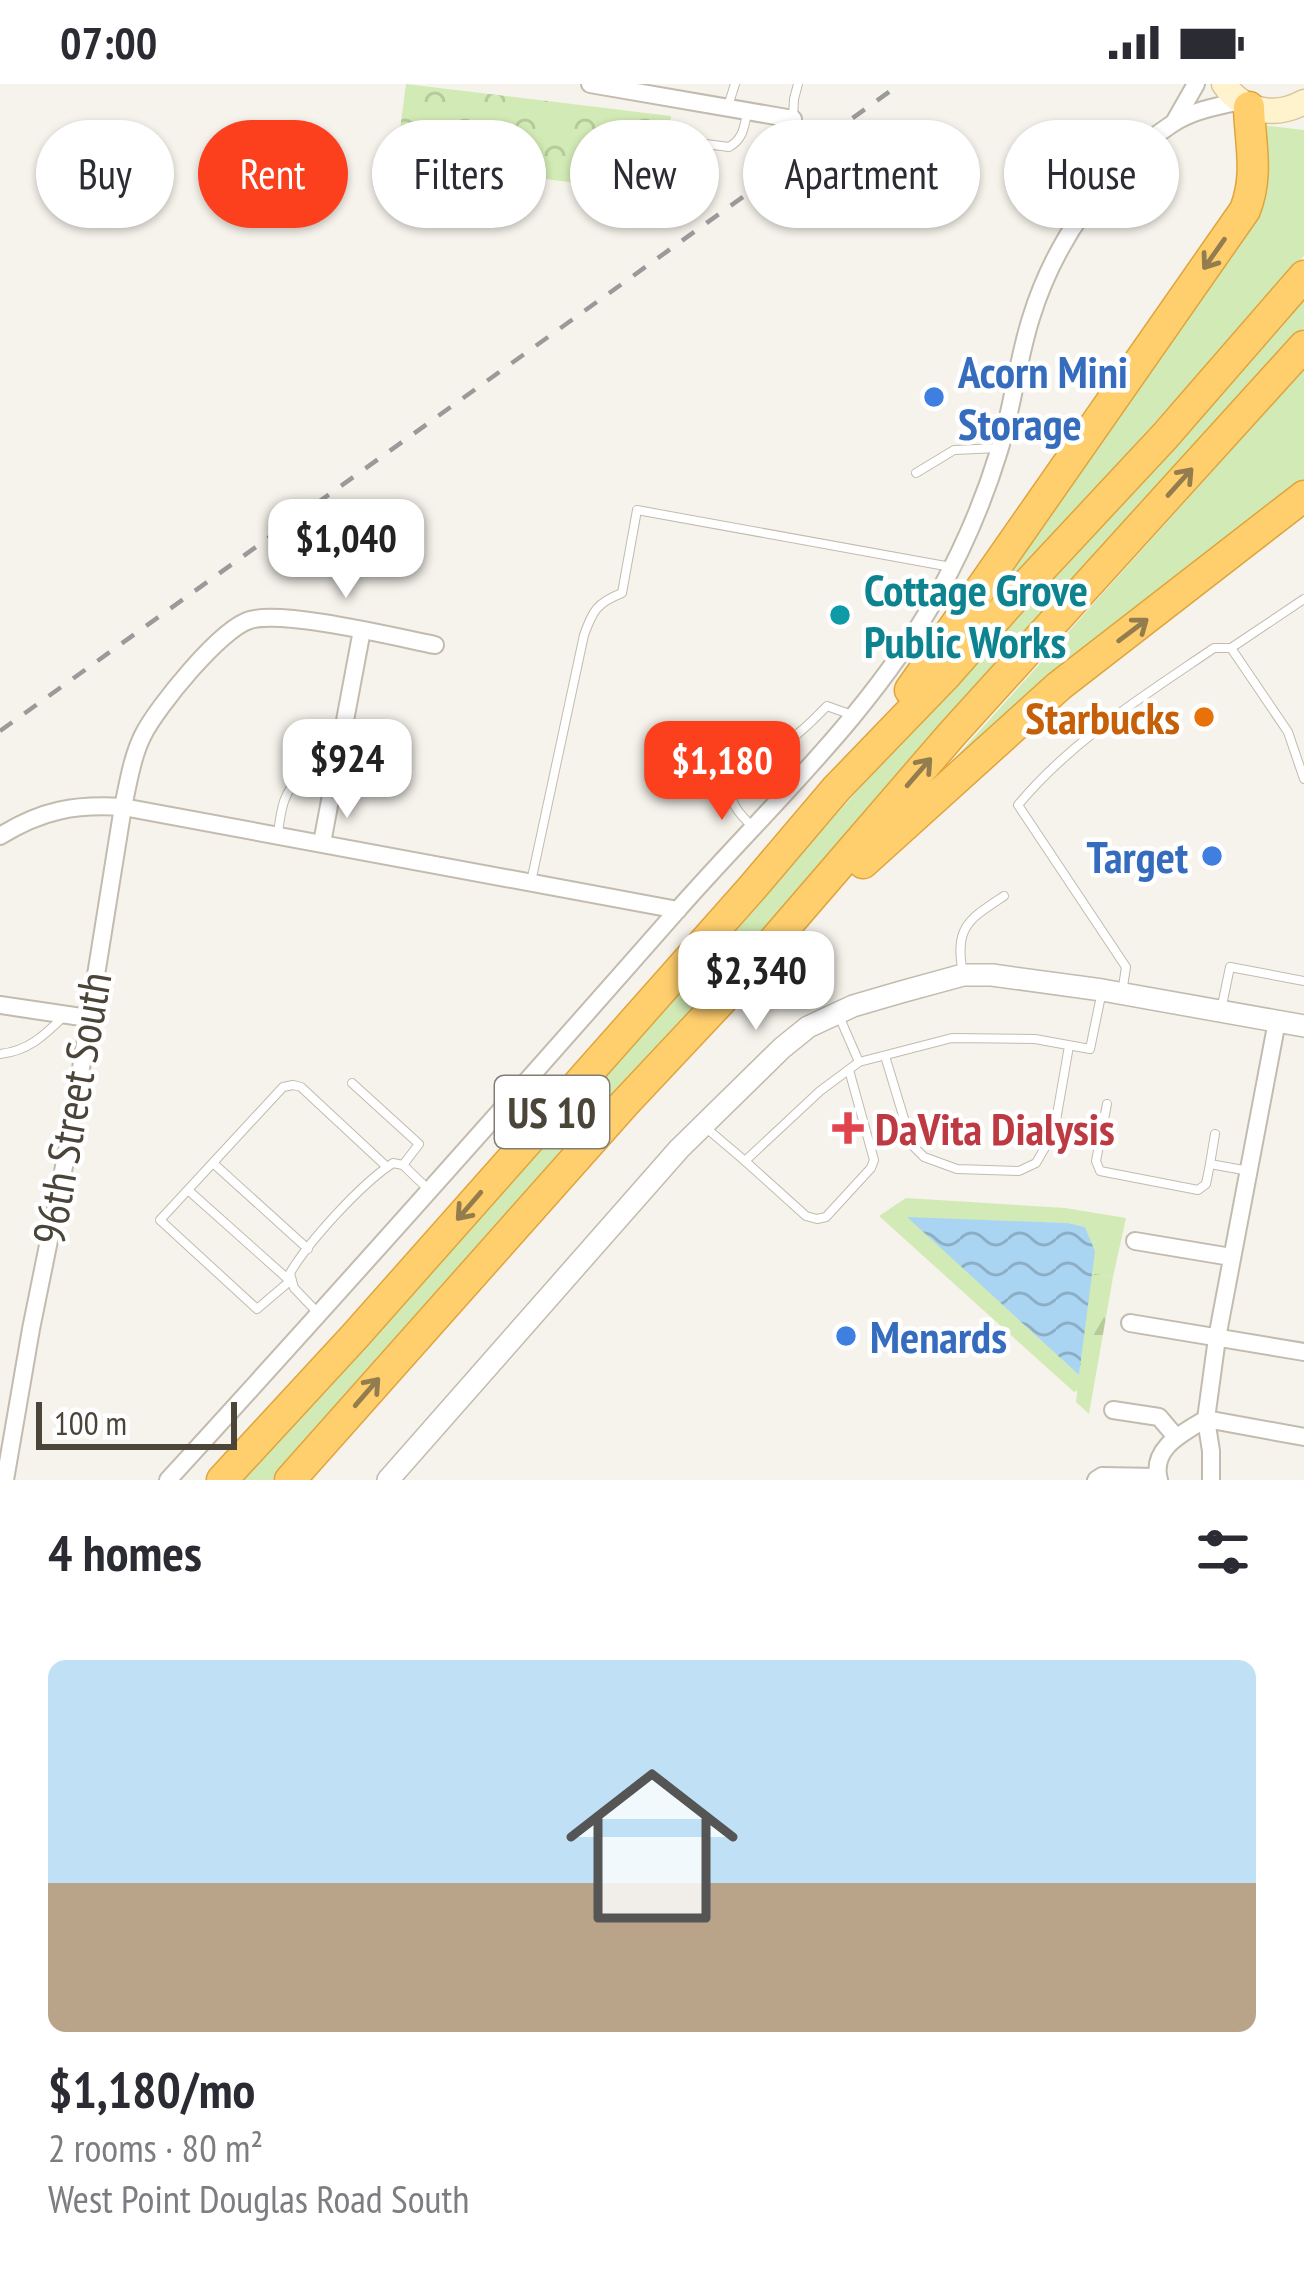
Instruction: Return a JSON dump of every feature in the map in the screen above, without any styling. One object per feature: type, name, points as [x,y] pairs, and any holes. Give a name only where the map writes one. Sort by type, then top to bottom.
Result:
[{"type":"highway","points":[[881,742],[891,718],[1245,210],[1254,169],[1247,101]]},
{"type":"highway","name":"US 10","points":[[222,1480],[836,788],[1165,436],[1304,276]]},
{"type":"highway","name":"US 10","points":[[290,1480],[625,1102],[733,988],[952,734],[1304,346]]},
{"type":"highway","points":[[733,988],[907,821],[1059,686],[1304,496]]},
{"type":"main road","points":[[1247,101],[1288,110],[1304,102]]},
{"type":"main road","points":[[1247,101],[1304,116]]},
{"type":"street","points":[[1175,120],[1196,84]]},
{"type":"street","points":[[597,85],[793,119]]},
{"type":"street","points":[[1179,120],[1207,107],[1247,101]]},
{"type":"street","points":[[168,1480],[853,716],[930,609],[977,514],[1000,448],[1031,318],[1072,228]]},
{"type":"street","name":"96th Street South","points":[[5,1480],[70,1137],[123,807],[143,734],[212,649],[231,629],[251,619],[279,618],[362,630]]},
{"type":"street","points":[[322,843],[362,630],[434,645]]},
{"type":"street","points":[[0,836],[52,811],[87,805],[123,807],[678,910]]},
{"type":"street","points":[[388,1480],[703,1125],[808,1027],[854,1006],[963,975],[1112,992],[1304,1026]]},
{"type":"street","points":[[0,1005],[88,1018]]},
{"type":"street","points":[[1211,1480],[1206,1419],[1217,1338],[1276,1021]]},
{"type":"street","points":[[1135,1240],[1231,1258]]},
{"type":"street","points":[[1130,1323],[1304,1352]]},
{"type":"street","points":[[1114,1411],[1160,1417],[1176,1437]]},
{"type":"street","points":[[1096,1480],[1102,1476],[1158,1478],[1158,1461],[1176,1437],[1206,1419],[1304,1437]]},
{"type":"lane","points":[[728,108],[735,84]]},
{"type":"lane","points":[[793,119],[798,84]]},
{"type":"lane","points":[[719,146],[737,143],[747,111]]},
{"type":"lane","points":[[916,473],[954,451],[1000,448]]},
{"type":"lane","points":[[530,882],[584,635],[593,610],[622,593],[637,510],[953,567]]},
{"type":"lane","points":[[1231,648],[1304,599]]},
{"type":"lane","points":[[746,1161],[820,1091],[859,1062],[952,1038],[1035,1039],[1090,1049],[1126,968],[1018,805],[1038,781],[1114,715],[1214,648],[1231,648],[1288,732],[1304,779]]},
{"type":"lane","points":[[754,827],[732,803],[730,790],[736,773],[788,741],[826,706],[853,716]]},
{"type":"lane","points":[[278,835],[283,802],[294,782],[303,775],[334,780]]},
{"type":"lane","points":[[963,975],[964,926],[1004,896]]},
{"type":"lane","points":[[1221,1011],[1230,968],[1304,981]]},
{"type":"lane","points":[[838,1013],[859,1062]]},
{"type":"lane","points":[[0,1054],[40,1041],[65,1015]]},
{"type":"lane","points":[[885,1056],[912,1145],[924,1157],[957,1169],[1019,1171],[1036,1163],[1054,1132],[1069,1046]]},
{"type":"lane","points":[[703,1125],[806,1216],[817,1220],[872,1168],[874,1160],[849,1070]]},
{"type":"lane","points":[[352,1083],[419,1144],[403,1165]]},
{"type":"lane","points":[[387,1167],[301,1087],[283,1087],[160,1220],[257,1309],[290,1281],[290,1273],[308,1249],[387,1167],[403,1165],[429,1190]]},
{"type":"lane","points":[[1107,1104],[1096,1161],[1100,1172],[1198,1190],[1206,1184],[1215,1134]]},
{"type":"lane","points":[[213,1163],[308,1249]]},
{"type":"lane","points":[[1210,1164],[1250,1171]]},
{"type":"lane","points":[[188,1190],[290,1281],[318,1313]]},
{"type":"green space","points":[[406,84],[671,116],[671,120],[570,120],[570,182],[546,179],[546,120],[401,120]]},
{"type":"green space","points":[[1262,125],[1304,130],[1304,256],[1007,587],[998,581],[1236,241]]},
{"type":"green space","points":[[1304,294],[1304,328],[381,1360],[273,1480],[241,1480],[1038,590]]},
{"type":"green space","points":[[1304,369],[1304,487],[931,785]]},
{"type":"green space","points":[[906,1198],[1065,1208],[1126,1218],[1113,1277],[1090,1273],[1095,1251],[1085,1227],[909,1218],[1079,1375],[1078,1390],[1074,1392],[879,1216]]},
{"type":"green space","points":[[1090,1273],[1113,1277],[1089,1414],[1076,1402]]},
{"type":"water","points":[[907,1217],[1085,1227],[1095,1251],[1079,1375]]},
{"type":"railway","points":[[0,731],[900,84]]},
{"type":"place","name":"Acorn Mini Storage","points":[[934,397]]},
{"type":"place","name":"Cottage Grove Public Works","points":[[840,615]]},
{"type":"place","name":"Starbucks","points":[[1204,717]]},
{"type":"place","name":"Target","points":[[1212,856]]},
{"type":"place","name":"DaVita Dialysis","points":[[848,1128]]},
{"type":"place","name":"Menards","points":[[846,1336]]}]
